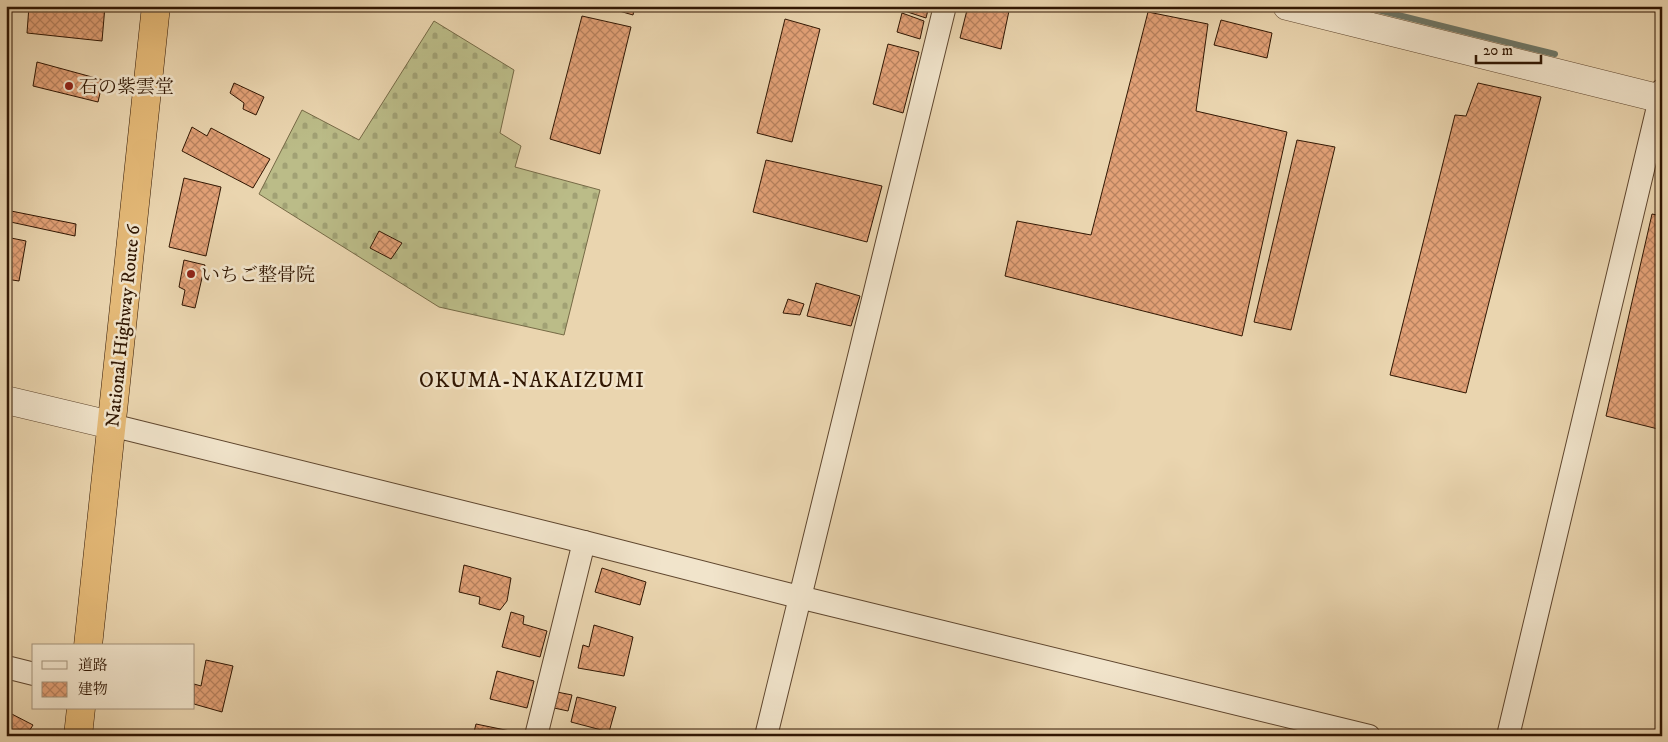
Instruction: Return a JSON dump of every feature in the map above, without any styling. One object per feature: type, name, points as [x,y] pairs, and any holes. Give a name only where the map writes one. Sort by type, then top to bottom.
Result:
[{"type":"highway","name":"National Highway Route 6","points":[[88,644],[156,6]]},
{"type":"highway","points":[[78,736],[81,710]]},
{"type":"street","points":[[766,736],[945,6]]},
{"type":"street","points":[[1287,6],[1661,96],[1508,736]]},
{"type":"street","points":[[6,400],[1369,736]]},
{"type":"street","points":[[536,736],[584,542]]},
{"type":"street","points":[[6,667],[32,674]]},
{"type":"green space","points":[[434,21],[514,70],[500,133],[521,146],[515,167],[600,190],[564,335],[439,307],[259,194],[302,110],[359,140]]},
{"type":"building","points":[[29,6],[105,6],[102,41],[27,33]]},
{"type":"building","points":[[602,6],[635,6],[633,15]]},
{"type":"building","points":[[889,6],[929,6],[926,18]]},
{"type":"building","points":[[968,6],[1010,6],[1001,49],[960,38]]},
{"type":"building","points":[[1148,12],[1208,24],[1196,111],[1287,132],[1242,336],[1005,276],[1017,221],[1091,235]]},
{"type":"building","points":[[902,13],[924,21],[920,39],[897,32]]},
{"type":"building","points":[[582,16],[631,27],[600,154],[550,139]]},
{"type":"building","points":[[785,19],[820,29],[792,142],[757,133]]},
{"type":"building","points":[[1221,20],[1272,33],[1267,58],[1214,45]]},
{"type":"building","points":[[888,44],[919,52],[903,113],[873,104]]},
{"type":"building","points":[[37,62],[103,80],[98,102],[33,86]]},
{"type":"building","points":[[234,83],[264,97],[256,115],[243,109],[244,103],[230,93]]},
{"type":"building","points":[[1478,83],[1541,97],[1466,393],[1390,375],[1455,115],[1466,116]]},
{"type":"building","points":[[192,127],[207,136],[211,128],[270,159],[253,188],[182,151]]},
{"type":"building","points":[[1297,140],[1335,147],[1291,330],[1254,322]]},
{"type":"building","points":[[766,160],[882,186],[867,242],[753,212]]},
{"type":"building","points":[[184,178],[221,187],[206,256],[169,247]]},
{"type":"building","points":[[6,210],[76,224],[75,236],[6,221]]},
{"type":"building","points":[[1652,214],[1662,216],[1662,430],[1606,416]]},
{"type":"building","points":[[379,231],[402,243],[391,259],[370,248]]},
{"type":"building","points":[[6,237],[26,241],[19,281],[6,279]]},
{"type":"building","points":[[184,260],[205,265],[195,308],[182,305],[185,290],[179,287]]},
{"type":"building","points":[[816,283],[860,296],[851,326],[807,316]]},
{"type":"building","points":[[788,299],[804,304],[800,315],[783,313]]},
{"type":"building","points":[[464,565],[511,578],[507,601],[500,610],[479,604],[480,597],[459,592]]},
{"type":"building","points":[[602,568],[646,582],[640,605],[595,592]]},
{"type":"building","points":[[511,612],[524,616],[523,624],[547,631],[540,657],[502,647]]},
{"type":"building","points":[[594,625],[633,637],[624,676],[578,668],[583,645],[589,647]]},
{"type":"building","points":[[206,660],[233,666],[222,712],[195,704],[195,684],[201,686]]},
{"type":"building","points":[[497,671],[534,681],[527,708],[490,699]]},
{"type":"building","points":[[557,692],[572,695],[568,711],[554,708]]},
{"type":"building","points":[[577,697],[616,707],[609,732],[571,722]]},
{"type":"building","points":[[6,711],[33,725],[26,736],[6,735]]},
{"type":"building","points":[[476,724],[515,732],[515,736],[473,736]]},
{"type":"waterway","points":[[1362,6],[1555,54]]},
{"type":"place","name":"石の紫雲堂","points":[[69,86]]},
{"type":"place","name":"いちご整骨院","points":[[191,274]]},
{"type":"district","name":"OKUMA-NAKAIZUMI","points":[[532,380]]}]
